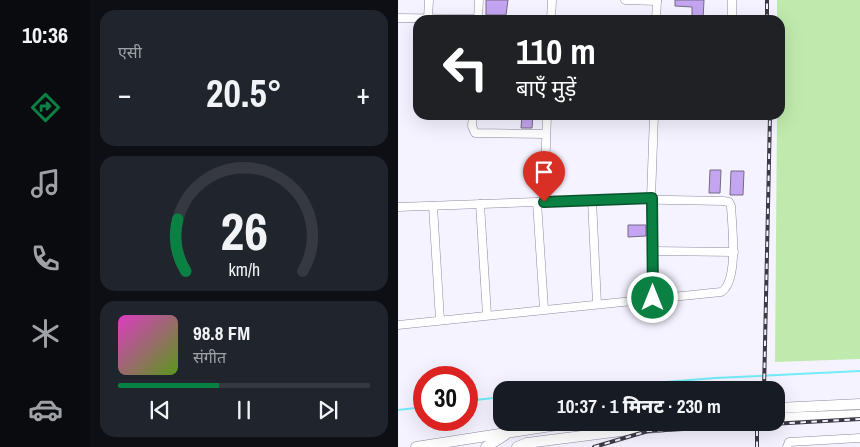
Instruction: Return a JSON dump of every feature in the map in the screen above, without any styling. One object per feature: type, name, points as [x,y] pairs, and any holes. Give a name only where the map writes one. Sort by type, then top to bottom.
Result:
[{"type":"main road","points":[[785,408],[860,404]]},
{"type":"main road","points":[[785,418],[860,414]]},
{"type":"main road","points":[[416,447],[518,431]]},
{"type":"main road","points":[[518,447],[527,443],[621,431]]},
{"type":"main road","points":[[486,447],[513,432]]},
{"type":"street","points":[[428,15],[429,0]]},
{"type":"street","points":[[478,0],[478,15]]},
{"type":"street","points":[[551,15],[552,0]]},
{"type":"street","points":[[625,0],[657,1],[656,15]]},
{"type":"street","points":[[732,0],[732,15]]},
{"type":"street","points":[[398,18],[413,18]]},
{"type":"street","points":[[473,120],[472,126],[475,133],[546,134]]},
{"type":"street","points":[[544,309],[540,202],[547,120]]},
{"type":"street","points":[[653,298],[654,120]]},
{"type":"street","points":[[398,207],[652,198],[729,202],[734,252],[727,286],[720,292],[398,325]]},
{"type":"street","points":[[592,200],[597,304]]},
{"type":"street","points":[[480,204],[487,315]]},
{"type":"street","points":[[433,206],[440,320]]},
{"type":"street","points":[[652,251],[734,252]]},
{"type":"street","points":[[787,447],[789,442],[839,443],[860,438]]},
{"type":"green space","points":[[777,0],[860,0],[860,359],[775,362],[777,120],[785,120],[785,15],[777,15]]},
{"type":"building","points":[[486,0],[508,0],[506,15],[486,15]]},
{"type":"building","points":[[675,0],[704,0],[703,15],[692,15],[692,7],[675,6]]},
{"type":"building","points":[[522,120],[533,120],[532,128],[521,128]]},
{"type":"building","points":[[710,170],[721,170],[720,193],[709,193]]},
{"type":"building","points":[[731,171],[744,171],[743,195],[730,195]]},
{"type":"building","points":[[628,225],[646,225],[646,236],[628,237]]},
{"type":"waterway","points":[[678,381],[861,371]]},
{"type":"waterway","points":[[478,400],[493,398]]},
{"type":"waterway","points":[[398,410],[413,408]]},
{"type":"railway","points":[[767,0],[767,15]]},
{"type":"railway","points":[[764,381],[770,120]]},
{"type":"railway","points":[[594,447],[648,431],[861,419]]},
{"type":"railway","points":[[757,431],[757,447]]},
{"type":"route","points":[[544,202],[652,198],[653,298]]}]
